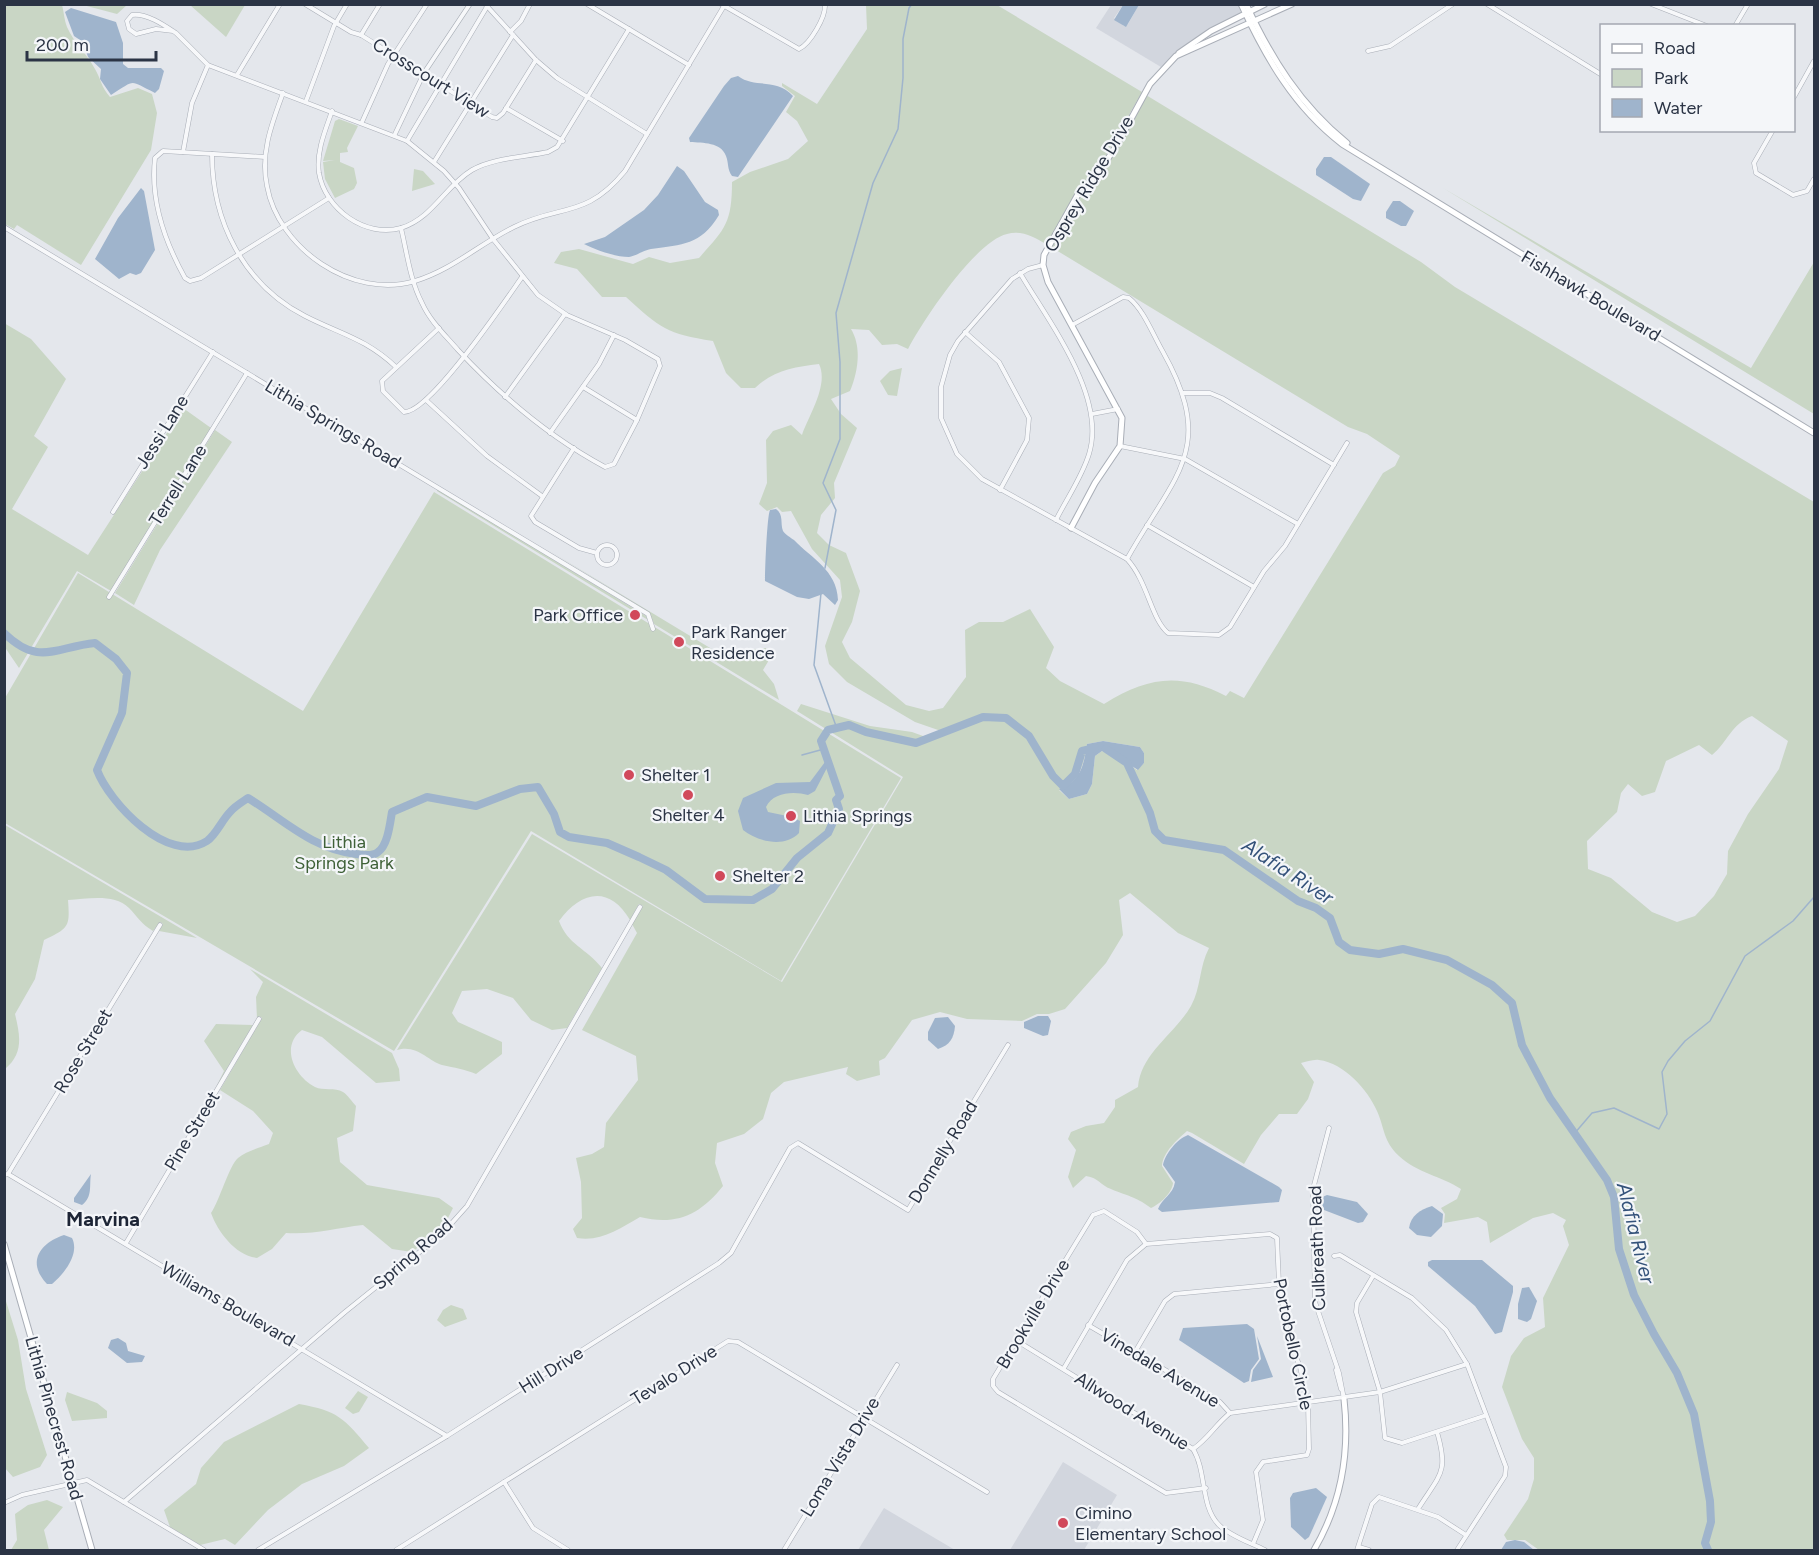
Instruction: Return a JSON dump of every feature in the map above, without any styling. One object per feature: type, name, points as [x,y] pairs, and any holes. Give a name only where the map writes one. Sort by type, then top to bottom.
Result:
[{"type":"main road","name":"Fishhawk Boulevard","points":[[1241,4],[1274,60],[1301,98],[1326,126],[1366,160],[1815,433]]},
{"type":"main road","name":"Fishhawk Boulevard","points":[[1246,4],[1247,13]]},
{"type":"main road","points":[[1176,56],[1193,42],[1265,4]]},
{"type":"main road","name":"Osprey Ridge Drive","points":[[1120,446],[1123,426],[1119,409],[1048,282],[1043,265],[1044,255],[1062,227],[1077,196],[1102,168],[1150,84],[1176,56],[1292,4]]},
{"type":"main road","points":[[1071,528],[1086,498],[1120,446]]},
{"type":"main road","name":"Lithia Pinecrest Road","points":[[4,1244],[92,1551]]},
{"type":"main road","name":"Lithia Pinecrest Road","points":[[4,1258],[15,1286]]},
{"type":"main road","name":"Culbreath Road","points":[[1314,1551],[1339,1494],[1347,1444],[1344,1399]]},
{"type":"street","points":[[237,75],[280,4]]},
{"type":"street","name":"Crosscourt View","points":[[305,4],[335,23],[361,35],[497,118],[506,108],[536,60]]},
{"type":"street","points":[[306,101],[335,23],[347,4]]},
{"type":"street","points":[[361,35],[380,4]]},
{"type":"street","points":[[362,122],[394,55],[427,4]]},
{"type":"street","points":[[395,134],[424,73],[470,4]]},
{"type":"street","points":[[434,162],[530,4]]},
{"type":"street","points":[[587,4],[689,65]]},
{"type":"street","points":[[283,93],[272,125],[266,157],[267,185],[284,226],[296,242],[331,270],[355,279],[381,284],[414,282],[463,259],[493,239],[525,222],[582,206],[596,199],[626,171],[722,5],[799,49],[806,44],[825,13],[825,4]]},
{"type":"street","points":[[1368,51],[1390,46],[1453,4]]},
{"type":"street","points":[[1487,4],[1600,74]]},
{"type":"street","points":[[1651,4],[1702,24]]},
{"type":"street","points":[[1736,24],[1748,4]]},
{"type":"street","points":[[407,141],[487,5],[536,60],[588,98],[647,134]]},
{"type":"street","points":[[173,31],[156,29],[136,34],[129,29],[127,21],[132,15],[138,14],[173,31],[208,65],[395,134],[407,141],[434,162],[455,184],[493,239],[538,295],[565,314],[614,335],[658,359],[660,366],[637,420],[620,454],[609,466],[550,433],[504,397],[464,357],[425,309],[414,282],[400,228]]},
{"type":"street","points":[[332,111],[319,155],[319,173],[329,198],[346,216],[363,226],[382,230],[400,228],[429,212],[455,184],[478,167],[548,152],[563,141],[629,29]]},
{"type":"street","points":[[1795,95],[1815,61]]},
{"type":"street","points":[[183,152],[192,103],[208,65]]},
{"type":"street","points":[[1795,85],[1799,87]]},
{"type":"street","points":[[506,108],[563,141]]},
{"type":"street","points":[[1772,132],[1754,163],[1756,173],[1793,195],[1807,191],[1815,179]]},
{"type":"street","points":[[266,157],[163,151],[155,158],[158,206],[176,261],[185,278],[195,281],[329,198]]},
{"type":"street","points":[[212,154],[218,209],[224,228],[238,254],[260,282],[281,301],[321,324],[364,342],[396,367]]},
{"type":"street","name":"Lithia Springs Road","points":[[4,227],[648,614],[653,628]]},
{"type":"street","points":[[1043,265],[1020,273],[1012,279],[966,332],[950,356],[944,372],[940,402],[941,418],[949,440],[967,467],[1000,490],[1127,559],[1141,577],[1162,628],[1175,635],[1223,633],[1230,627],[1254,587],[1298,524],[1347,442]]},
{"type":"street","points":[[1020,273],[1080,376],[1092,414],[1090,452],[1056,520]]},
{"type":"street","points":[[439,328],[382,381],[383,391],[404,412],[412,411],[426,400],[464,357],[522,277]]},
{"type":"street","points":[[1072,326],[1124,297],[1129,298],[1175,373],[1183,393],[1189,424],[1185,459],[1171,491],[1146,525],[1127,559]]},
{"type":"street","points":[[504,397],[565,314]]},
{"type":"street","points":[[966,332],[999,362],[1029,418],[1027,440],[1000,490]]},
{"type":"street","points":[[550,433],[583,387],[614,335]]},
{"type":"street","name":"Jessi Lane","points":[[113,512],[213,352]]},
{"type":"street","name":"Terrell Lane","points":[[109,597],[247,373]]},
{"type":"street","points":[[583,387],[637,420]]},
{"type":"street","points":[[1183,393],[1210,393],[1222,398],[1334,465]]},
{"type":"street","points":[[426,400],[487,456],[542,496]]},
{"type":"street","points":[[1092,414],[1119,409]]},
{"type":"street","points":[[1120,446],[1185,459],[1298,524]]},
{"type":"street","points":[[574,448],[532,511],[531,516],[535,522],[579,548],[597,553]]},
{"type":"street","points":[[1146,525],[1254,587]]},
{"type":"street","points":[[609,545],[615,549],[617,556],[615,562],[606,565],[599,561],[597,553],[601,547],[609,545]]},
{"type":"street","name":"Spring Road","points":[[124,1502],[303,1348],[442,1234],[467,1206],[640,907]]},
{"type":"street","name":"Rose Street","points":[[6,1175],[160,925]]},
{"type":"street","name":"Pine Street","points":[[126,1243],[259,1019]]},
{"type":"street","name":"Donnelly Road","points":[[798,1143],[908,1210],[1008,1045]]},
{"type":"street","name":"Culbreath Road","points":[[1329,1128],[1316,1173],[1313,1196],[1316,1229],[1315,1302],[1344,1399]]},
{"type":"street","name":"Hill Drive","points":[[258,1551],[447,1436],[731,1253],[790,1148],[798,1143]]},
{"type":"street","name":"Williams Boulevard","points":[[6,1175],[126,1243],[447,1436]]},
{"type":"street","name":"Brookville Drive","points":[[1146,1244],[1137,1232],[1104,1211],[1098,1211],[1093,1215],[993,1379],[993,1386],[998,1392],[1167,1493],[1206,1488]]},
{"type":"street","name":"Portobello Circle","points":[[1146,1244],[1270,1234],[1277,1238],[1279,1284],[1288,1336],[1300,1367],[1308,1404],[1307,1455],[1263,1462],[1256,1472],[1263,1520],[1253,1544]]},
{"type":"street","points":[[1064,1368],[1127,1260],[1146,1244]]},
{"type":"street","points":[[1334,1256],[1340,1255],[1412,1298],[1430,1312],[1459,1347],[1467,1364],[1484,1416],[1493,1430],[1503,1458],[1504,1476],[1456,1551]]},
{"type":"street","points":[[1373,1276],[1357,1303],[1356,1312],[1380,1392],[1385,1438],[1402,1443],[1484,1416]]},
{"type":"street","points":[[1135,1352],[1165,1300],[1174,1294],[1279,1284]]},
{"type":"street","name":"Vinedale Avenue","points":[[1088,1325],[1220,1402],[1230,1413]]},
{"type":"street","name":"Tevalo Drive","points":[[396,1551],[728,1341],[738,1342],[987,1491]]},
{"type":"street","name":"Allwood Avenue","points":[[1017,1341],[1194,1449],[1202,1462],[1210,1514],[1220,1526],[1265,1551]]},
{"type":"street","points":[[1194,1449],[1205,1441],[1214,1425],[1230,1413],[1344,1399],[1380,1392],[1467,1364]]},
{"type":"street","name":"Loma Vista Drive","points":[[784,1551],[897,1365]]},
{"type":"street","points":[[1418,1509],[1444,1469],[1444,1457],[1437,1432]]},
{"type":"street","points":[[4,1503],[22,1495],[87,1480],[204,1551]]},
{"type":"street","points":[[504,1482],[533,1528],[568,1551]]},
{"type":"street","points":[[1369,1551],[1358,1549],[1372,1504],[1379,1497],[1418,1509],[1466,1535]]},
{"type":"shaded area","points":[[1111,5],[1123,5],[1114,18],[1124,26],[1128,24],[1139,5],[1238,5],[1241,13],[1185,45],[1161,67],[1096,28]]},
{"type":"shaded area","name":"Cimino Elementary School","points":[[1063,1462],[1117,1495],[1084,1550],[1010,1550]]},
{"type":"shaded area","points":[[884,1508],[955,1550],[858,1550]]},
{"type":"green space","points":[[5,4],[62,5],[70,33],[92,64],[110,97],[138,88],[152,94],[157,113],[151,150],[81,265],[17,225],[14,229],[5,224]]},
{"type":"green space","points":[[127,4],[117,14],[83,5]]},
{"type":"green space","points":[[190,5],[245,5],[226,37]]},
{"type":"green space","points":[[866,5],[997,5],[1142,92],[1100,166],[1075,196],[1060,226],[1047,245],[1033,237],[1018,233],[1007,234],[994,240],[966,266],[952,283],[925,320],[908,349],[897,344],[882,345],[869,330],[851,329],[858,352],[855,376],[850,391],[831,399],[841,414],[857,428],[834,483],[835,498],[821,515],[817,533],[829,545],[846,553],[860,591],[852,622],[842,642],[850,658],[906,705],[929,711],[943,708],[966,677],[965,630],[979,622],[1003,622],[1030,609],[1054,647],[1046,668],[1060,681],[1104,704],[1135,688],[1164,681],[1193,683],[1226,696],[1230,691],[1244,698],[1383,473],[1395,466],[1400,456],[1367,434],[1348,427],[1051,247],[1064,228],[1078,198],[1104,169],[1146,95],[1421,262],[1455,287],[1814,502],[1814,1550],[1539,1550],[1525,1540],[1507,1540],[1504,1535],[1528,1499],[1534,1479],[1534,1458],[1522,1439],[1502,1387],[1511,1356],[1524,1338],[1545,1327],[1543,1298],[1569,1245],[1563,1226],[1566,1220],[1553,1213],[1533,1218],[1490,1243],[1487,1222],[1478,1217],[1444,1223],[1445,1214],[1441,1208],[1457,1199],[1461,1189],[1413,1166],[1399,1156],[1387,1140],[1377,1111],[1368,1095],[1354,1079],[1337,1066],[1317,1060],[1301,1063],[1314,1082],[1308,1099],[1297,1114],[1279,1114],[1261,1135],[1244,1164],[1187,1131],[1171,1147],[1163,1161],[1162,1166],[1173,1183],[1170,1191],[1162,1201],[1151,1208],[1090,1177],[1086,1176],[1073,1188],[1068,1177],[1076,1150],[1068,1139],[1071,1132],[1086,1126],[1104,1123],[1115,1107],[1115,1100],[1138,1087],[1145,1064],[1191,1006],[1209,948],[1178,933],[1130,893],[1119,900],[1123,935],[1106,963],[1065,1009],[1049,1014],[1037,1014],[1022,1021],[967,1019],[940,1012],[912,1020],[885,1058],[879,1061],[880,1075],[857,1081],[846,1074],[848,1067],[784,1082],[771,1093],[763,1119],[744,1134],[717,1143],[715,1163],[723,1186],[705,1204],[696,1211],[676,1219],[640,1217],[610,1234],[594,1238],[577,1238],[573,1229],[582,1218],[581,1182],[576,1158],[592,1154],[604,1147],[606,1123],[638,1080],[636,1056],[582,1030],[637,933],[632,924],[643,906],[639,904],[630,920],[613,901],[594,896],[585,898],[576,904],[559,921],[567,936],[602,968],[567,1028],[552,1030],[531,1020],[513,998],[487,989],[462,991],[452,1013],[458,1022],[502,1042],[502,1054],[476,1074],[442,1065],[410,1049],[397,1050],[532,834],[782,982],[903,777],[797,711],[801,704],[870,726],[912,732],[934,740],[941,731],[915,722],[847,682],[829,664],[825,646],[842,597],[840,580],[812,549],[791,511],[782,512],[777,507],[767,511],[759,504],[767,483],[766,440],[773,431],[791,425],[802,435],[820,390],[822,381],[819,364],[785,370],[755,388],[741,388],[726,373],[713,341],[685,336],[665,328],[647,316],[626,297],[602,297],[577,269],[554,263],[561,252],[579,249],[633,264],[649,257],[670,263],[699,258],[725,224],[732,196],[732,182],[750,172],[788,159],[808,141],[797,121],[786,112],[795,96],[782,86],[782,83],[817,104],[867,29]],"holes":[[[1752,716],[1788,741],[1779,769],[1748,814],[1728,851],[1727,874],[1714,896],[1695,916],[1677,922],[1652,912],[1611,878],[1588,869],[1587,841],[1617,812],[1621,793],[1628,784],[1642,796],[1655,792],[1666,761],[1699,745],[1712,755],[1734,728]],[[1103,741],[1140,747],[1144,753],[1144,763],[1137,770],[1115,755],[1102,751],[1095,756],[1092,784],[1087,794],[1069,799],[1059,790],[1072,782],[1080,771],[1087,744]]]},
{"type":"green space","points":[[339,119],[358,126],[347,148],[348,152],[340,153],[340,162],[354,168],[357,183],[354,189],[335,198],[325,179],[323,162],[335,160],[323,161],[335,121]]},
{"type":"green space","points":[[414,169],[423,171],[435,184],[412,191]]},
{"type":"green space","points":[[1443,188],[1751,368],[1814,262],[1814,414]]},
{"type":"green space","points":[[4,323],[31,339],[66,379],[34,436],[48,447],[12,509],[88,555],[183,408],[211,428],[111,591],[77,571],[19,668],[4,646]]},
{"type":"green space","points":[[902,368],[897,396],[888,395],[880,381],[890,371]]},
{"type":"green space","points":[[215,430],[232,442],[160,550],[134,605],[115,593]]},
{"type":"green space","points":[[438,489],[646,616],[648,620],[437,491]]},
{"type":"green space","name":"Lithia Springs Park","points":[[434,492],[901,778],[781,981],[531,831],[394,1051],[5,823],[5,698],[78,573],[303,711]]},
{"type":"green space","points":[[548,550],[725,657],[746,650],[766,648],[769,660],[763,670],[774,684],[779,700],[654,624],[649,612]]},
{"type":"green space","points":[[5,825],[197,938],[159,931],[163,924],[160,922],[153,931],[129,908],[116,900],[100,898],[68,900],[69,916],[66,926],[44,940],[35,979],[15,1014],[19,1036],[18,1050],[5,1069]]},
{"type":"green space","points":[[250,969],[392,1053],[399,1069],[400,1081],[376,1083],[322,1037],[302,1030],[295,1037],[291,1052],[296,1068],[308,1082],[318,1088],[343,1092],[356,1106],[353,1131],[337,1138],[340,1162],[367,1185],[439,1198],[453,1208],[443,1228],[412,1252],[392,1249],[363,1225],[315,1232],[286,1233],[272,1249],[257,1258],[249,1256],[228,1242],[218,1228],[211,1213],[235,1162],[245,1153],[269,1144],[273,1133],[253,1111],[220,1090],[262,1018],[259,1016],[257,1019],[256,997],[263,982]]},
{"type":"green space","points":[[216,1024],[253,1025],[216,1087],[224,1071],[204,1041]]},
{"type":"green space","points":[[5,1298],[18,1340],[26,1389],[47,1455],[40,1467],[13,1477],[4,1467]]},
{"type":"green space","points":[[451,1305],[463,1309],[467,1319],[445,1327],[437,1320],[443,1310]]},
{"type":"green space","points":[[358,1391],[368,1397],[359,1412],[353,1414],[345,1408]]},
{"type":"green space","points":[[67,1392],[97,1403],[107,1411],[107,1418],[72,1421],[65,1400]]},
{"type":"green space","points":[[299,1404],[339,1417],[369,1448],[344,1466],[302,1484],[268,1510],[235,1545],[225,1539],[200,1545],[170,1527],[164,1510],[196,1484],[201,1468],[224,1442]]},
{"type":"green space","points":[[47,1500],[63,1507],[44,1530],[49,1550],[11,1550],[17,1540],[15,1514],[28,1505]]},
{"type":"water","points":[[1123,5],[1139,5],[1126,27],[1114,20]]},
{"type":"water","points":[[71,8],[116,22],[123,43],[123,64],[128,68],[161,68],[164,71],[159,89],[155,93],[133,83],[111,95],[100,79],[101,69],[88,57],[83,42],[74,36],[65,12]]},
{"type":"water","points":[[738,76],[751,82],[780,87],[793,96],[738,177],[732,176],[729,171],[724,151],[711,144],[690,142],[689,138],[724,86],[731,78]]},
{"type":"water","points":[[1324,157],[1331,157],[1370,184],[1361,201],[1353,199],[1316,175],[1316,169]]},
{"type":"water","points":[[677,166],[684,171],[705,202],[718,210],[719,215],[705,233],[690,242],[648,250],[629,257],[606,253],[584,244],[605,237],[644,210],[658,195]]},
{"type":"water","points":[[141,188],[144,191],[155,250],[141,273],[136,275],[130,273],[119,279],[95,259],[118,218]]},
{"type":"water","points":[[1393,201],[1400,201],[1414,211],[1406,226],[1401,226],[1386,218],[1386,212]]},
{"type":"water","points":[[776,509],[780,514],[784,532],[822,566],[833,580],[838,600],[835,605],[823,594],[809,599],[797,597],[765,581],[769,514],[770,510]]},
{"type":"water","points":[[1103,741],[1140,747],[1144,753],[1144,763],[1138,770],[1115,755],[1102,751],[1095,756],[1092,784],[1087,794],[1069,799],[1059,789],[1072,782],[1080,772],[1087,744]]},
{"type":"water","points":[[828,758],[830,762],[815,791],[808,795],[784,794],[774,798],[766,807],[768,812],[800,821],[799,833],[786,841],[771,842],[756,838],[743,830],[738,811],[743,798],[776,783],[810,782]]},
{"type":"water","points":[[1038,1016],[1048,1016],[1051,1021],[1048,1035],[1043,1036],[1024,1028],[1024,1022]]},
{"type":"water","points":[[948,1017],[955,1026],[954,1034],[948,1043],[938,1049],[928,1040],[928,1032],[935,1018]]},
{"type":"water","points":[[1188,1135],[1279,1187],[1282,1190],[1279,1202],[1162,1212],[1158,1209],[1175,1182],[1163,1165],[1164,1161],[1176,1143]]},
{"type":"water","points":[[91,1174],[88,1198],[82,1205],[74,1202],[74,1198]]},
{"type":"water","points":[[1327,1195],[1357,1202],[1368,1214],[1363,1222],[1358,1223],[1324,1210],[1320,1198]]},
{"type":"water","points":[[1432,1206],[1443,1214],[1442,1226],[1431,1237],[1417,1235],[1409,1228],[1414,1216]]},
{"type":"water","points":[[64,1235],[72,1238],[74,1244],[70,1263],[52,1284],[47,1284],[37,1268],[39,1254],[48,1243]]},
{"type":"water","points":[[1432,1260],[1482,1260],[1513,1286],[1502,1332],[1495,1334],[1475,1306],[1428,1266],[1428,1262]]},
{"type":"water","points":[[1529,1287],[1537,1301],[1531,1319],[1527,1322],[1518,1319],[1518,1304],[1522,1288]]},
{"type":"water","points":[[1247,1324],[1254,1329],[1259,1359],[1251,1370],[1249,1381],[1244,1383],[1179,1340],[1183,1328]]},
{"type":"water","points":[[1257,1336],[1273,1377],[1251,1382],[1253,1370],[1261,1359]]},
{"type":"water","points":[[118,1338],[126,1343],[128,1351],[145,1356],[142,1362],[127,1363],[108,1348],[111,1340]]},
{"type":"water","points":[[1316,1488],[1327,1497],[1309,1537],[1305,1540],[1291,1527],[1290,1498],[1293,1493]]},
{"type":"water","points":[[1515,1540],[1524,1542],[1534,1550],[1501,1550],[1506,1542]]},
{"type":"waterway","points":[[825,568],[836,510],[823,483],[840,439],[840,362],[836,313],[873,183],[898,129],[903,78],[903,39],[909,8],[912,4]]},
{"type":"waterway","points":[[821,593],[814,665],[836,726]]},
{"type":"waterway","name":"Alafia River","points":[[4,633],[16,643],[38,652],[58,651],[95,643],[116,659],[127,673],[122,713],[97,770],[114,798],[127,813],[158,838],[175,845],[192,846],[207,841],[227,815],[248,798],[312,840],[340,851],[370,855],[376,854],[384,844],[392,812],[427,797],[476,806],[520,789],[538,787],[554,814],[560,832],[569,837],[607,843],[639,857],[666,870],[705,899],[753,900],[772,889],[797,858],[828,833],[839,809],[836,800],[840,796],[821,741],[828,730],[849,725],[866,732],[916,743],[983,717],[1006,718],[1029,736],[1053,776],[1063,786],[1075,774],[1082,751],[1095,748]]},
{"type":"waterway","points":[[802,755],[824,749]]},
{"type":"waterway","name":"Alafia River","points":[[1106,749],[1127,763],[1150,813],[1155,831],[1164,840],[1224,850],[1298,901],[1316,908],[1330,918],[1339,942],[1350,950],[1379,954],[1403,949],[1447,960],[1492,985],[1512,1003],[1522,1045],[1550,1098],[1607,1180],[1614,1197],[1619,1249],[1634,1295],[1677,1373],[1694,1414],[1710,1501],[1711,1522],[1705,1543],[1708,1550]]},
{"type":"waterway","points":[[1574,1134],[1592,1113],[1614,1108],[1659,1129],[1667,1114],[1662,1072],[1668,1061],[1685,1041],[1710,1021],[1745,956],[1793,921],[1814,897]]},
{"type":"place","name":"Park Office","points":[[635,615]]},
{"type":"place","name":"Park Ranger Residence","points":[[679,642]]},
{"type":"place","name":"Shelter 1","points":[[629,775]]},
{"type":"place","name":"Shelter 4","points":[[688,795]]},
{"type":"place","name":"Lithia Springs","points":[[791,816]]},
{"type":"place","name":"Shelter 2","points":[[720,876]]},
{"type":"place","name":"Cimino Elementary School","points":[[1063,1523]]},
{"type":"district","name":"Marvina","points":[[103,1219]]}]
